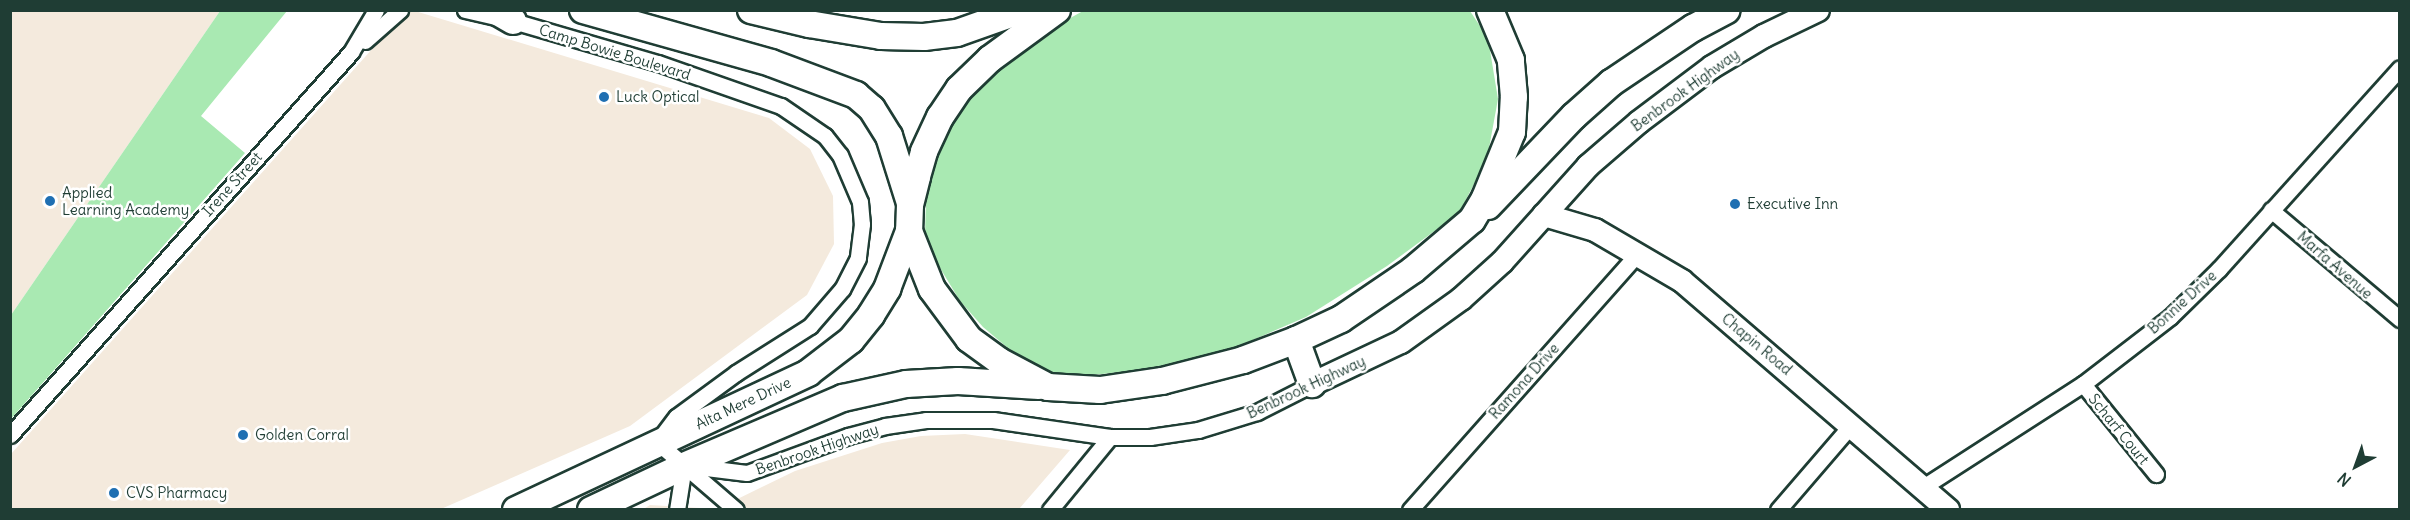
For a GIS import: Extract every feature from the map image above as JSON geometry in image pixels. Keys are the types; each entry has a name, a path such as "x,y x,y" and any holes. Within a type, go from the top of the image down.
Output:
{"main road":[{"name":"Camp Bowie Boulevard","path":"583,10 771,63 856,95 877,115 890,136 910,205"},
{"path":"750,10 809,24 882,36 924,37 957,33 1022,10"},
{"path":"1048,387 999,361 969,339 932,289 909,231 910,205 924,152 940,117 959,89 990,59 1057,10"},
{"path":"1472,220 1485,198 1512,132 1511,60 1490,10"},
{"path":"591,510 684,466 853,395 906,384 958,381 1100,390 1162,381 1243,360 1296,340 1341,319 1413,270 1472,220 1611,83 1694,28 1727,10"},
{"name":"Alta Mere Drive","path":"516,510 808,373 851,340 872,315 887,290 909,231"},
{"path":"1296,340 1312,384"}],"street":[{"name":"Irene Street","path":"10,435 351,52 376,10"},
{"path":"351,52 400,10"},
{"name":"Camp Bowie Boulevard","path":"465,10 507,14 781,106 825,136 840,156 852,180 860,202 862,224 858,258 842,289 810,326 736,373 676,417 657,442"},
{"name":"Benbrook Highway","path":"684,466 747,473 848,436 885,426 926,420 993,420 1110,437 1150,437 1198,430 1257,412 1401,342 1461,298 1485,277 1588,166 1680,90 1764,36 1818,10"},
{"name":"Bonnie Drive","path":"1923,487 2083,384 2170,317 2219,268 2400,68"},
{"name":"Marfa Avenue","path":"2271,210 2400,319"},
{"name":"Chapin Road","path":"1544,214 1586,227 1638,253 1682,281 1852,424 1948,510"},
{"name":"Ramona Drive","path":"1410,510 1638,253"},
{"name":"Scharf Court","path":"2083,384 2156,474"},
{"path":"1778,510 1852,424"},
{"path":"1050,510 1110,437"},
{"path":"657,442 736,510"},
{"path":"677,510 684,466"}],"shaded area":[{"name":"Applied Learning Academy","path":"11,11 220,11 11,315"},
{"path":"406,11 415,11 769,118 810,149 833,196 834,244 807,295 630,426 441,509 11,510 11,454"},
{"path":"965,434 1070,450 1019,509 642,510 650,505 717,509 795,471 882,443 921,436"}],"green space":[{"path":"220,11 287,11 201,116 245,153 11,419 11,315"},
{"path":"1083,11 1470,11 1488,38 1498,99 1487,159 1459,213 1387,266 1306,317 1234,348 1161,368 1072,377 1047,372 1009,349 983,327 960,301 934,258 925,233 926,200 939,142 967,96 997,65 1034,38"}],"place":[{"name":"Luck Optical","path":"604,97"},
{"name":"Applied Learning Academy","path":"50,201"},
{"name":"Executive Inn","path":"1735,204"},
{"name":"Golden Corral","path":"243,435"},
{"name":"CVS Pharmacy","path":"114,493"}]}
